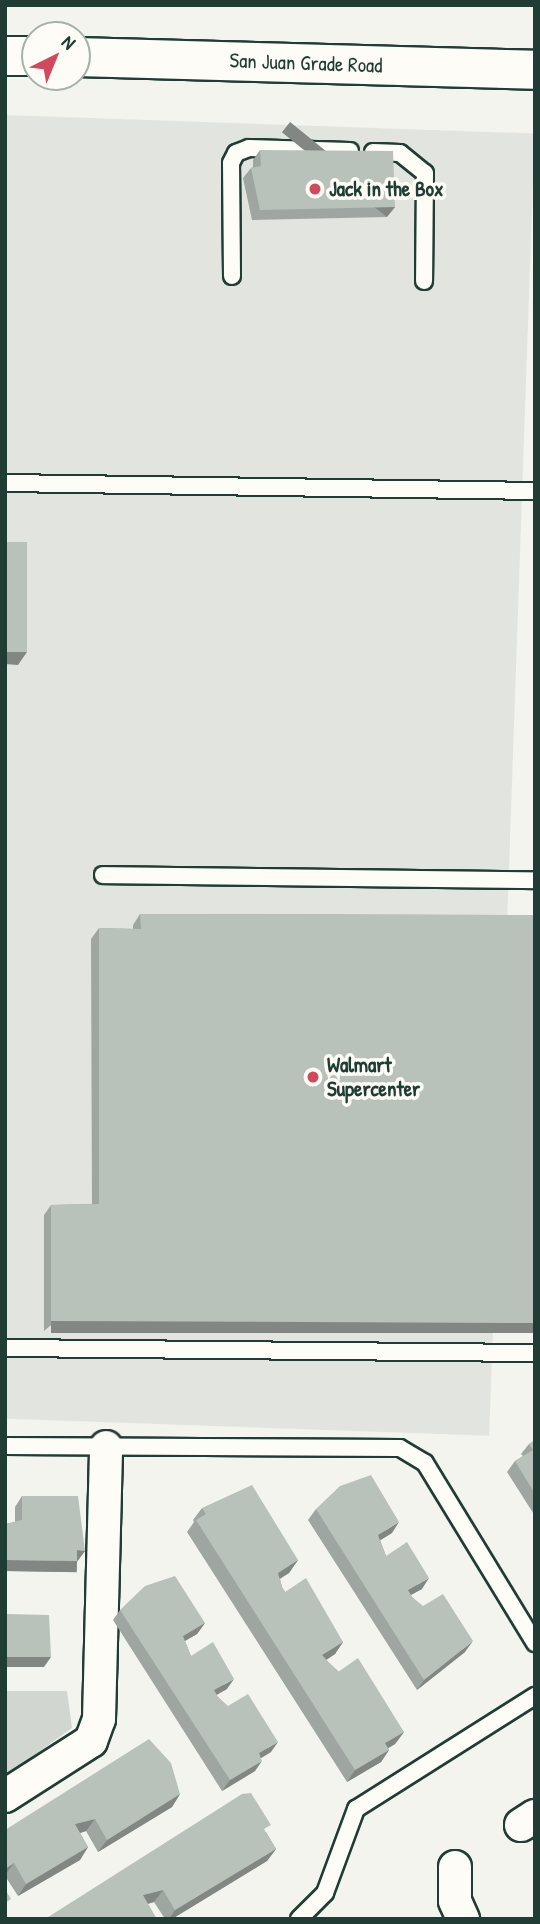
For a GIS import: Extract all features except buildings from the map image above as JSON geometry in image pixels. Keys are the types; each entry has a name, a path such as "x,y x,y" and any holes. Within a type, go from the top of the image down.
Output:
{"main road":[{"name":"San Juan Grade Road","path":"91,57 535,70"}],"street":[{"path":"5,1796 92,1741 99,1719 106,1447"},
{"path":"456,1867 455,1901 463,1919"}],"lane":[{"path":"232,276 231,163 236,153 263,148 400,153 419,162 425,173 424,281"},
{"path":"5,483 535,491"},
{"path":"103,875 535,880"},
{"path":"5,1348 535,1353"},
{"path":"5,1446 411,1452 437,1482 535,1643"},
{"path":"299,1919 325,1893 356,1809 535,1696"}],"shaded area":[{"path":"5,115 535,133 489,1436 5,1419"},
{"path":"5,1691 67,1691 72,1728 5,1776"}],"place":[{"name":"Jack in the Box","path":"315,189"},
{"name":"Walmart Supercenter","path":"313,1077"}]}
